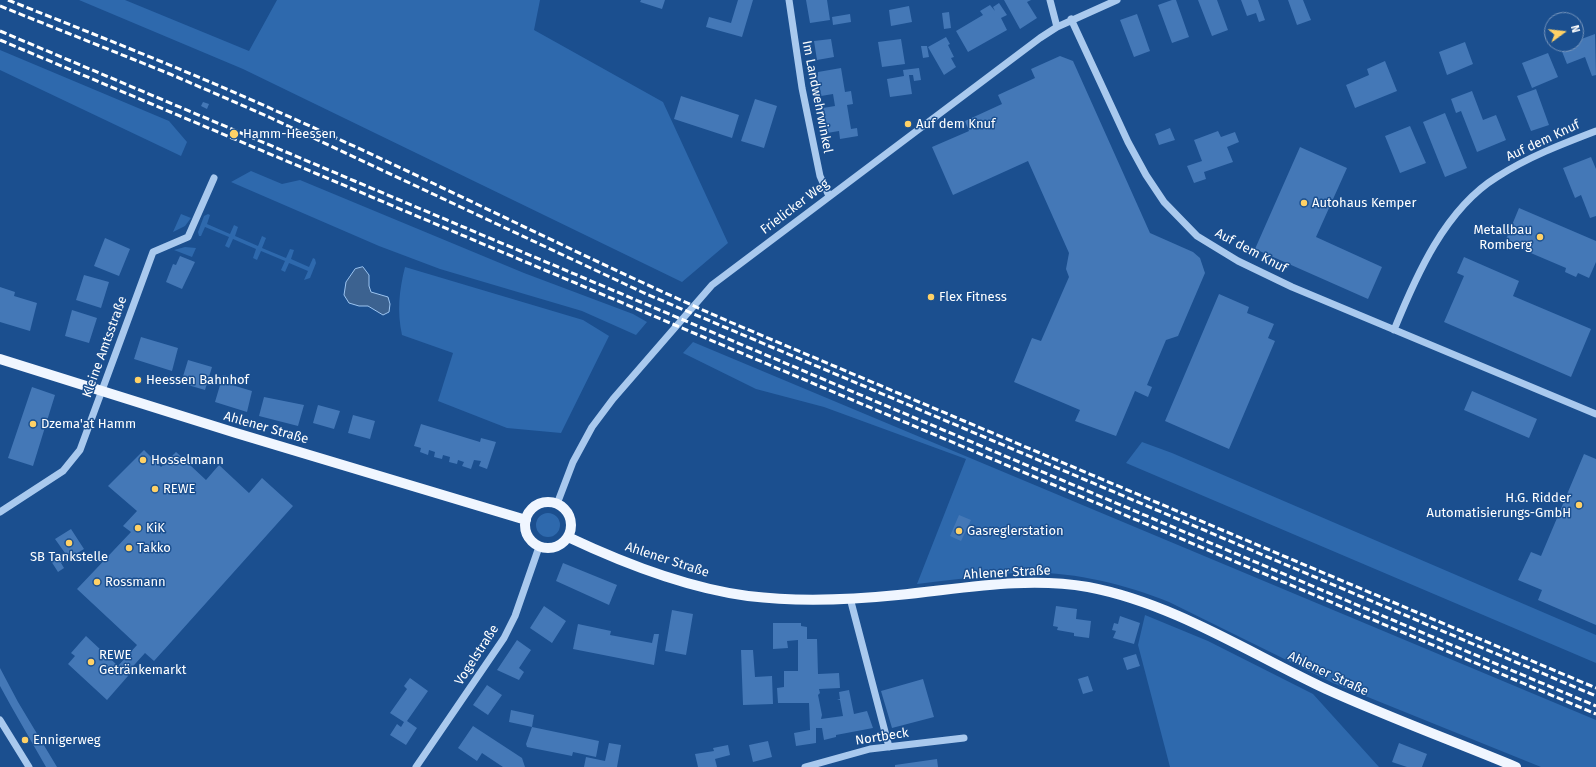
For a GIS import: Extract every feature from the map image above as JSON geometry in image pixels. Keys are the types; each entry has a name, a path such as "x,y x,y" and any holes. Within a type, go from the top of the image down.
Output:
{"main road":[{"name":"Ahlener Straße","path":"0,359 236,433 526,520"},
{"path":"544,503 557,504 567,513 570,519 571,525 568,537 564,542 552,548 539,547 529,538 525,526 528,514 538,505 544,503"},
{"name":"Ahlener Straße","path":"568,537 675,579 708,588 748,596 788,598 850,598 1017,583 1055,583 1087,587 1124,595 1209,631 1327,689 1516,767"}],"street":[{"name":"Im Landwehrwinkel","path":"789,0 802,88 820,176 829,196"},
{"path":"1050,0 1057,26"},
{"name":"Frielicker Weg","path":"557,504 573,462 592,427 613,399 712,285 1057,26 1116,0"},
{"name":"Auf dem Knuf","path":"1071,19 1128,142 1146,175 1164,202 1181,222 1197,236 1238,262 1394,330 1596,414"},
{"name":"Auf dem Knuf","path":"1394,330 1409,293 1441,234 1482,188 1496,177 1546,150 1596,131"},
{"name":"Kleine Amtsstraße","path":"0,512 63,471 74,460 89,427 101,390 153,252 188,237 214,178"},
{"name":"Vogelstraße","path":"416,767 504,638 515,616 539,547"},
{"path":"850,598 889,747"},
{"path":"0,720 29,767"},
{"name":"Nortbeck","path":"805,767 870,749 964,738"}],"shaded area":[{"path":"79,0 125,0 249,51 277,0 540,0 534,30 663,102 728,243 682,282 243,69"},
{"path":"0,50 169,121 187,142 181,156 0,70"},
{"path":"251,171 282,184 300,180 524,273 633,314 647,322 636,335 582,311 440,269 379,246 231,182"},
{"path":"181,214 191,218 185,226 173,232"},
{"path":"208,214 210,215 207,224 230,234 234,225 238,227 235,236 258,246 262,236 266,238 262,248 286,258 290,249 294,250 291,259 309,267 313,258 315,259 316,263 310,278 304,280 308,271 289,263 285,272 281,270 285,261 261,251 257,260 253,258 256,249 233,239 229,248 225,246 229,237 205,227 201,236 199,236 198,232 204,216"},
{"path":"185,247 196,248 192,257 174,250"},
{"path":"363,267 369,275 369,286 371,292 388,297 390,304 389,312 383,315 368,306 359,306 349,303 344,295 346,282 355,269"},
{"path":"405,267 583,320 609,336 561,433 507,428 438,401 453,353 402,335 399,301"},
{"path":"693,342 1596,720 1596,767 1541,767 1333,683 1169,602 1132,589 1093,579 1034,573 1002,574 917,584 966,459 824,407 756,389 683,353"},
{"path":"1142,442 1172,453 1596,635 1596,663 1126,463"},
{"path":"548,513 556,517 560,525 556,533 548,537 540,533 536,525 540,517"},
{"path":"1145,615 1208,641 1313,694 1379,767 1170,767 1138,645"}],"building":[{"path":"641,0 665,0 662,9 640,2"},
{"path":"738,0 753,0 742,37 706,27 709,17 731,23"},
{"path":"806,0 827,0 830,20 810,23"},
{"path":"1004,0 1031,0 1027,2 1037,18 1020,29"},
{"path":"1176,0 1189,37 1172,43 1158,5"},
{"path":"1198,0 1217,0 1228,30 1212,36"},
{"path":"1241,0 1258,0 1265,20 1259,22 1256,13 1247,16"},
{"path":"1288,0 1303,0 1311,20 1297,25"},
{"path":"999,3 1007,15 1001,18 1007,30 968,52 956,31 983,15 980,11 990,5 995,11 993,7"},
{"path":"909,6 912,22 891,26 889,10"},
{"path":"949,12 951,28 944,29 942,13"},
{"path":"850,14 851,22 833,25 832,17"},
{"path":"1137,14 1150,51 1134,57 1120,20"},
{"path":"1595,34 1596,75 1592,76 1585,57 1567,64 1562,52 1584,52 1584,38"},
{"path":"946,37 954,57 951,58 956,67 944,75 928,47"},
{"path":"831,39 834,57 817,60 814,41"},
{"path":"901,39 905,64 882,67 878,42"},
{"path":"1465,42 1473,64 1447,75 1439,52"},
{"path":"921,46 927,46 929,57 923,58"},
{"path":"1548,53 1558,77 1532,88 1522,63"},
{"path":"1060,56 1073,61 1150,233 1193,252 1200,258 1205,273 1178,336 1166,340 1147,385 1152,387 1148,397 1135,391 1116,436 1075,421 1080,410 1014,382 1032,338 1041,341 1069,277 1066,269 1069,253 1028,161 953,195 932,147 969,131 965,121 1002,104 998,95 1035,78 1031,69"},
{"path":"1385,61 1397,91 1355,108 1346,85 1369,75 1367,69"},
{"path":"841,68 845,92 851,91 853,104 847,105 851,129 857,128 858,136 840,139 839,131 827,133 823,108 835,106 833,94 821,96 817,76 818,72"},
{"path":"919,68 921,80 914,81 913,75 909,75 912,94 890,97 887,79 904,76 903,70"},
{"path":"1536,89 1549,125 1531,131 1517,96"},
{"path":"1472,91 1483,120 1496,115 1506,140 1477,152 1461,111 1456,113 1451,99"},
{"path":"681,96 739,115 732,138 674,119"},
{"path":"755,99 777,106 764,148 741,141"},
{"path":"203,102 209,104 207,109 201,106"},
{"path":"1445,113 1467,168 1445,177 1423,122"},
{"path":"1410,126 1426,163 1400,173 1385,136"},
{"path":"1170,128 1175,140 1159,145 1155,134"},
{"path":"1218,131 1221,137 1235,132 1239,142 1227,147 1233,162 1204,172 1206,179 1194,183 1187,166 1202,161 1194,140"},
{"name":"Autohaus Kemper","path":"1300,147 1347,168 1316,237 1382,267 1368,299 1255,249"},
{"path":"1591,157 1596,169 1596,216 1590,218 1581,195 1575,198 1563,168"},
{"name":"Metallbau Romberg","path":"1519,208 1596,241 1596,262 1589,278 1578,273 1576,277 1565,272 1566,268 1505,242"},
{"path":"105,238 130,249 119,276 94,266"},
{"path":"180,256 195,262 182,289 166,282 173,264 176,265"},
{"path":"1464,257 1519,281 1513,296 1591,329 1571,377 1444,322 1464,276 1457,273"},
{"path":"84,275 109,282 101,308 76,300"},
{"path":"0,287 15,292 14,296 37,303 30,331 0,322"},
{"path":"1219,294 1249,307 1247,313 1274,324 1268,338 1275,341 1229,449 1165,421"},
{"path":"72,310 97,318 89,343 65,336"},
{"path":"141,337 178,348 172,371 134,359"},
{"path":"188,360 212,367 205,390 181,383"},
{"path":"223,375 234,378 232,385 252,391 247,412 215,402"},
{"path":"32,387 55,395 33,466 8,458"},
{"path":"1472,391 1537,419 1529,438 1464,410"},
{"path":"264,397 304,405 298,426 259,416"},
{"path":"318,405 340,411 334,429 313,423"},
{"path":"353,415 375,421 370,439 348,433"},
{"path":"421,424 480,442 481,438 496,442 487,469 479,466 481,461 474,460 471,469 462,466 464,462 458,460 457,464 449,462 450,457 443,455 442,459 434,457 435,452 429,450 428,455 420,452 421,448 414,446"},
{"path":"144,450 161,467 176,452 206,480 219,465 249,493 262,478 293,506 154,661 145,653 126,674 128,676 107,700 68,664 75,656 71,653 86,636 118,666 137,645 77,589 131,532 123,526 137,511 108,486"},
{"name":"H.G. Ridder Automatisierungs-GmbH","path":"1584,454 1596,459 1596,625 1538,600 1542,590 1518,580 1531,552 1541,556"},
{"name":"Gasreglerstation","path":"959,515 971,520 961,541 950,536"},
{"path":"71,529 84,549 61,563 64,568 58,572 51,561 65,553 55,539"},
{"path":"563,563 617,585 609,605 556,581"},
{"path":"544,606 566,621 552,643 530,628"},
{"path":"1056,606 1077,609 1076,619 1091,621 1089,638 1074,636 1074,633 1057,630 1058,627 1053,626"},
{"path":"672,610 693,614 686,655 665,651"},
{"path":"1120,616 1140,623 1134,644 1113,638 1116,631 1112,630 1114,623 1118,624"},
{"path":"773,623 801,623 801,626 807,627 807,639 817,639 818,674 839,673 840,688 819,689 820,693 818,695 822,715 821,719 843,716 840,700 837,700 840,699 839,692 849,690 854,714 867,711 873,728 836,735 836,737 824,740 822,728 816,728 816,743 796,746 794,733 810,730 809,703 778,703 777,688 784,687 784,671 798,671 798,640 787,641 788,648 773,649"},
{"path":"578,624 611,631 610,635 652,643 654,634 659,634 654,665 573,649"},
{"path":"517,640 531,650 519,668 524,672 519,680 497,670"},
{"path":"741,650 753,650 755,677 772,676 773,704 743,705"},
{"path":"1136,654 1140,666 1127,670 1123,658"},
{"path":"0,668 18,702 57,767 46,767 0,686"},
{"path":"1088,676 1093,691 1083,694 1078,679"},
{"path":"410,678 428,691 407,721 417,728 406,745 390,735 397,724 401,727 404,722 390,713 407,689 404,686"},
{"path":"923,679 934,717 892,728 881,691"},
{"path":"487,685 502,695 488,715 473,705"},
{"path":"511,710 534,715 532,727 509,722"},
{"path":"473,726 522,758 525,767 503,767 482,753 477,761 458,748"},
{"path":"532,727 599,741 596,757 573,752 572,756 527,747 526,744"},
{"path":"768,741 772,757 753,762 749,745"},
{"path":"609,743 621,745 617,767 584,767 586,757 605,761"},
{"path":"1399,743 1427,754 1422,767 1407,767 1392,762"},
{"path":"728,745 730,755 715,759 717,767 698,767 695,754 714,751 713,748"},
{"path":"937,759 938,767 895,767 895,765"}],"railway":[{"path":"8,0 272,109 387,161 615,270 730,322 1596,688"},
{"path":"0,6 170,74 269,117 644,293 1596,696"},
{"path":"0,31 1596,706"},
{"path":"0,40 1596,714"}],"place":[{"name":"Auf dem Knuf","path":"908,124"},
{"name":"Hamm-Heessen","path":"234,134"},
{"name":"Autohaus Kemper","path":"1304,203"},
{"name":"Metallbau Romberg","path":"1540,237"},
{"name":"Flex Fitness","path":"931,297"},
{"name":"Heessen Bahnhof","path":"138,380"},
{"name":"Dzema'at Hamm","path":"33,424"},
{"name":"Hosselmann","path":"143,460"},
{"name":"REWE","path":"155,489"},
{"name":"H.G. Ridder Automatisierungs-GmbH","path":"1579,505"},
{"name":"KiK","path":"138,528"},
{"name":"Gasreglerstation","path":"959,531"},
{"name":"SB Tankstelle","path":"69,543"},
{"name":"Takko","path":"129,548"},
{"name":"Rossmann","path":"97,582"},
{"name":"REWE Getränkemarkt","path":"91,662"},
{"name":"Ennigerweg","path":"25,740"}]}
